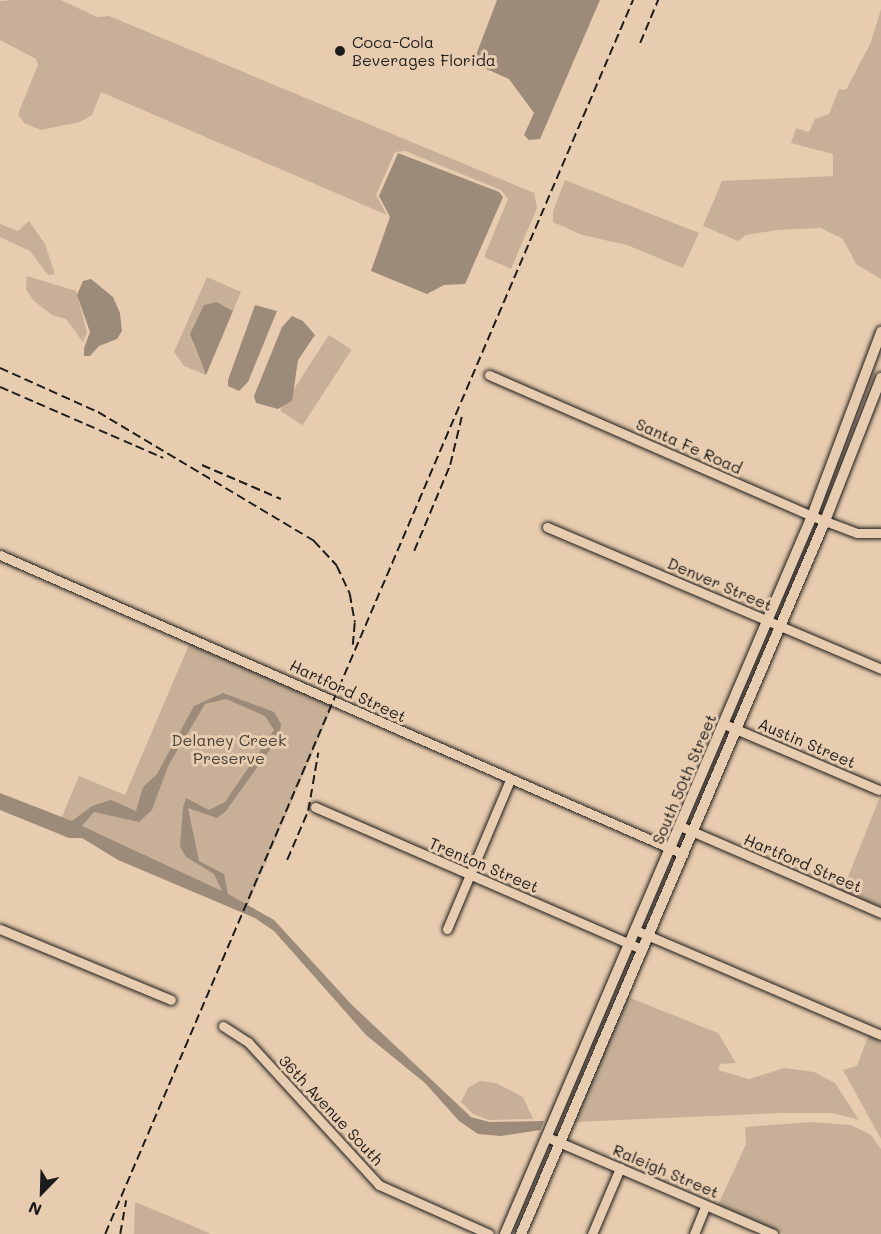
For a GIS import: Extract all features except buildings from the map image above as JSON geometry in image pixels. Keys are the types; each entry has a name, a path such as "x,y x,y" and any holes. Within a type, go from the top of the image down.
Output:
{"main road":[{"name":"South 50th Street","path":"506,1234 812,516 881,332"},
{"name":"South 50th Street","path":"521,1234 825,521 881,378"}],"street":[{"name":"Santa Fe Road","path":"489,375 812,516 857,533 881,533"},
{"name":"Denver Street","path":"547,527 881,669"},
{"name":"Hartford Street","path":"0,555 305,686 347,709 683,854"},
{"name":"Austin Street","path":"724,724 879,790"},
{"path":"447,929 510,780"},
{"name":"Trenton Street","path":"315,807 642,949"},
{"name":"Hartford Street","path":"680,826 881,913"},
{"path":"0,929 171,1000"},
{"path":"635,930 881,1035"},
{"name":"36th Avenue South","path":"223,1026 248,1042 379,1185 489,1234"},
{"path":"591,1034 604,1039"},
{"name":"Raleigh Street","path":"547,1137 773,1234"},
{"path":"592,1234 620,1168"},
{"path":"694,1234 706,1204"}],"green space":[{"path":"61,0 97,17 109,16 534,193 537,208 511,269 484,257 508,199 501,190 405,151 395,152 376,195 387,215 101,92 92,115 80,122 41,130 24,123 18,114 38,65 36,59 0,40 0,1"},
{"path":"881,9 881,279 856,264 843,239 821,228 777,230 746,235 738,241 703,226 722,181 833,176 833,154 791,143 796,128 809,132 815,119 829,114 839,89 846,90 871,42"},
{"path":"565,180 699,233 683,268 627,245 582,235 553,222 553,211"},
{"path":"29,221 45,244 55,274 48,275 30,251 0,237 0,224 18,231"},
{"path":"27,276 76,291 87,332 83,342 66,319 52,315 34,301 26,290"},
{"path":"207,277 241,292 233,311 217,302 193,343 206,375 184,366 174,352"},
{"path":"329,335 352,350 303,425 280,410"},
{"name":"Delaney Creek Preserve","path":"191,640 334,703 247,907 58,826 79,776 125,795"},
{"path":"881,794 881,907 842,892"},
{"path":"628,997 718,1033 736,1063 720,1064 718,1070 749,1079 784,1068 814,1072 835,1083 859,1120 833,1113 779,1113 574,1122"},
{"path":"869,1034 881,1039 881,1139 843,1070 857,1066"},
{"path":"480,1081 496,1083 523,1097 533,1119 489,1120 473,1114 461,1102 468,1088"},
{"path":"810,1122 851,1125 871,1135 881,1149 881,1234 785,1234 718,1205 746,1144 745,1127"},
{"path":"135,1202 188,1224 211,1234 134,1234"}],"shaded area":[{"path":"497,0 600,0 540,139 529,140 524,135 534,113 509,79 473,63"},
{"path":"398,153 499,192 503,197 465,284 444,285 427,294 371,271 390,217 379,196"},
{"path":"91,279 113,297 120,313 122,331 117,339 99,346 90,356 84,356 84,348 90,332 77,295 83,281"},
{"path":"217,302 233,311 206,375 190,334 204,305"},
{"path":"255,305 277,311 248,382 239,391 228,386 228,380"},
{"path":"292,316 303,321 315,335 298,360 292,401 278,409 256,403 254,396 282,327"},
{"path":"223,693 274,712 281,724 279,737 226,811 217,818 188,808 199,861 224,874 228,894 274,920 352,1005 471,1117 489,1122 544,1121 540,1130 501,1136 478,1134 459,1121 425,1083 366,1035 274,931 255,918 118,860 82,838 69,838 0,810 0,793 72,821 92,806 111,800 136,811 143,787 157,774 194,706","holes":["226,699 265,716 274,730 225,802 209,810 186,798 183,807 180,847 186,857 214,874 222,891 82,826 94,812 139,822 152,810 168,766 205,704"]}],"railway":[{"path":"105,1234 633,0"},
{"path":"640,43 658,0"},
{"path":"0,368 98,412 314,541 337,566 350,594 355,623 353,645"},
{"path":"0,387 163,458"},
{"path":"414,551 450,465 462,415"},
{"path":"202,465 281,499"},
{"path":"287,860 308,811 318,753"},
{"path":"120,1234 126,1201"}],"place":[{"name":"Coca-Cola Beverages Florida","path":"340,51"}]}
